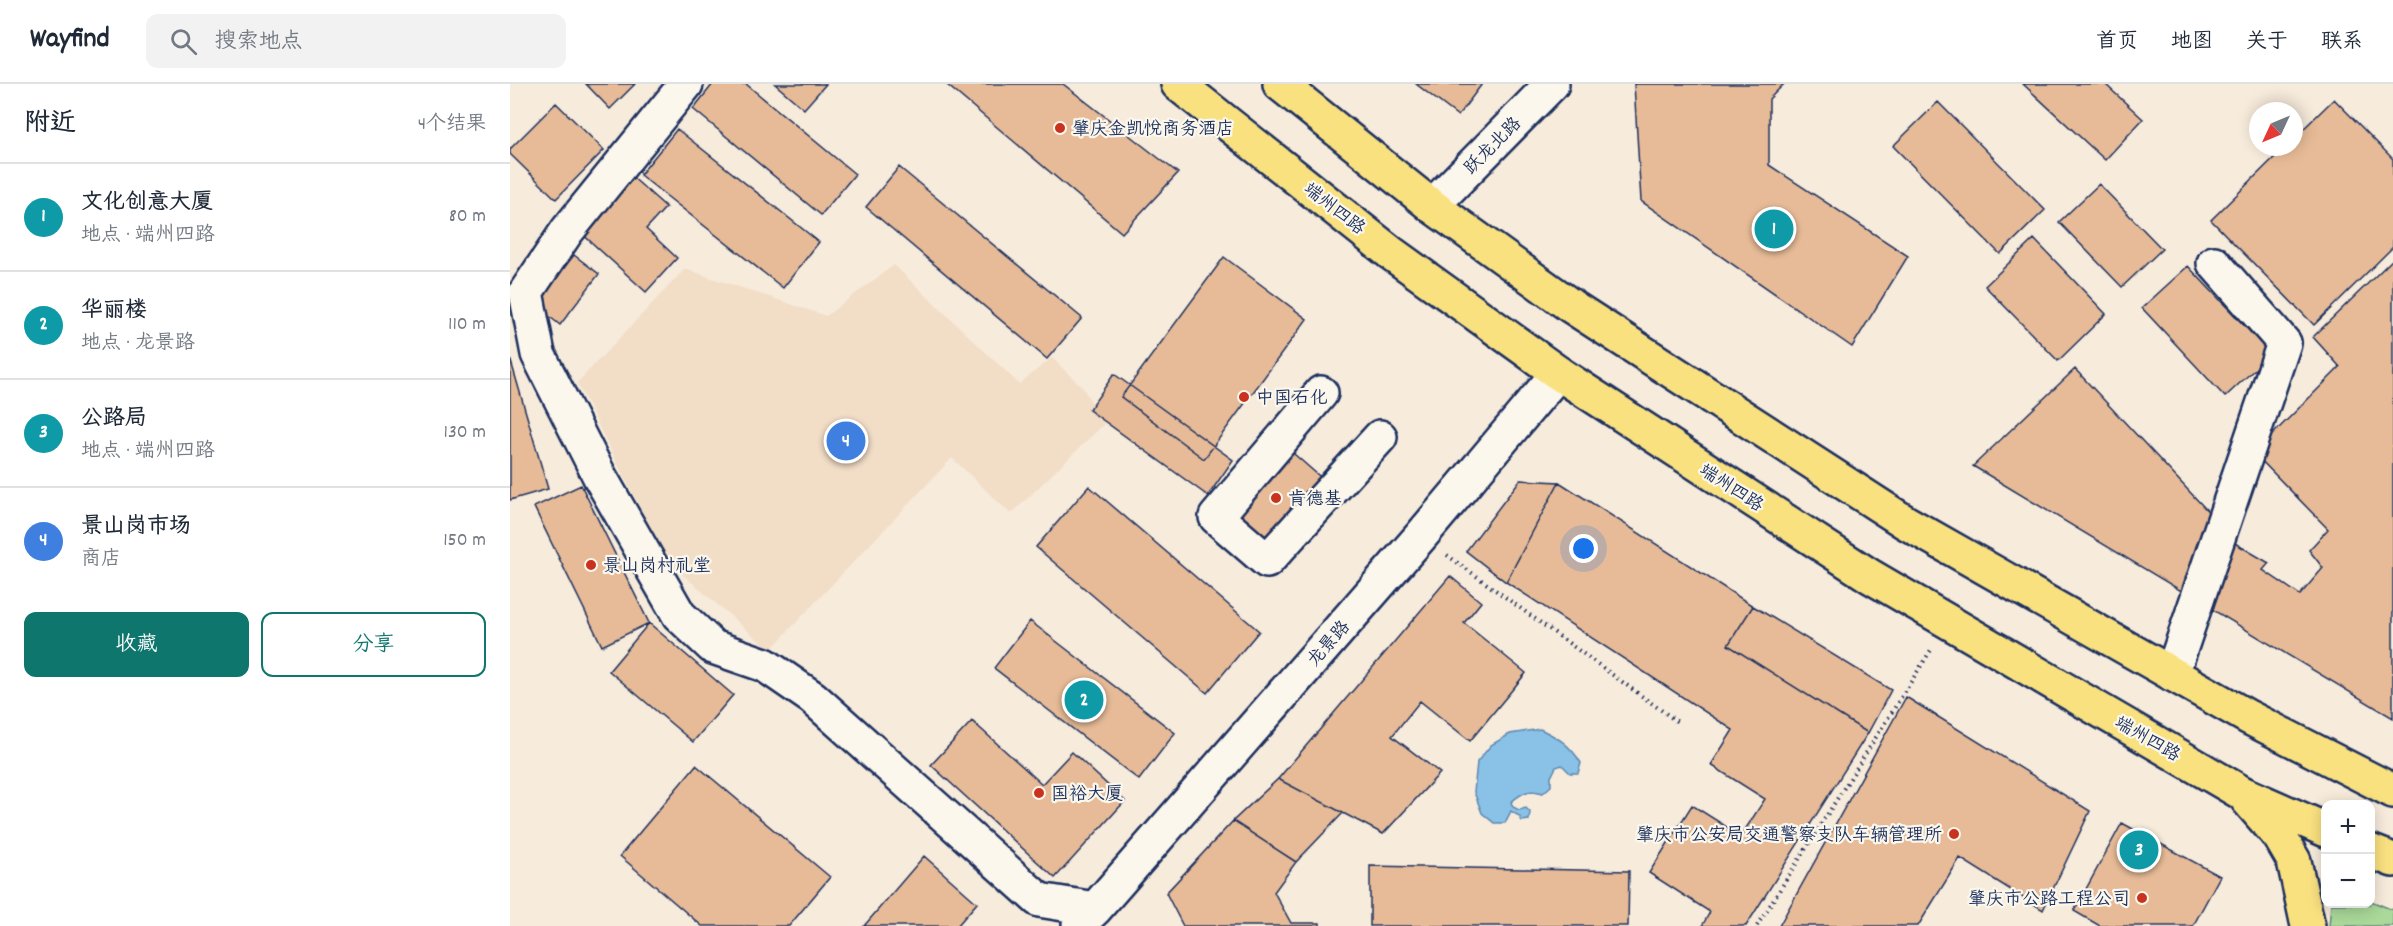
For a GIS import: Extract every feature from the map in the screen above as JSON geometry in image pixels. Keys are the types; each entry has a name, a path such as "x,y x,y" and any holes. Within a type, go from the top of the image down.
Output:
{"main road":[{"name":"端州四路","path":"1178,84 1392,253 1558,373 1870,576 2242,793 2321,828"},
{"path":"1280,84 1432,206 1571,306 1905,522 2248,717 2393,791"},
{"path":"2242,793 2280,837 2294,861 2308,926"},
{"path":"2375,853 2393,860"}],"street":[{"path":"686,84 567,231 526,292 538,354 600,477 679,615 713,646 765,665 813,698 1039,900 1086,920"},
{"name":"跃龙北路","path":"1432,206 1552,84"},
{"path":"2172,674 2284,344 2214,263"},
{"name":"龙景路","path":"1086,920 1421,536 1558,373"},
{"path":"1321,393 1216,517 1267,561 1380,438"}],"path":[{"path":"1421,536 1679,723"},
{"path":"1757,926 1948,622"}],"shaded area":[{"path":"894,265 1019,384 1052,358 1083,388 1104,424 1011,514 952,458 770,650 666,560 577,383 685,269 826,316"}],"green space":[{"path":"2375,903 2393,910 2393,926 2329,926 2331,908 2375,908"}],"water":[{"path":"1540,729 1573,751 1581,763 1578,773 1570,773 1562,765 1556,767 1551,777 1551,786 1543,793 1526,792 1511,802 1513,807 1519,810 1526,808 1530,812 1529,820 1522,821 1511,811 1505,823 1494,823 1482,813 1474,792 1477,762 1491,745 1510,734"}],"building":[{"path":"586,84 635,84 610,109"},
{"path":"713,84 746,84 855,174 821,215 693,109"},
{"path":"775,84 826,84 804,109"},
{"name":"肇庆金凯悦商务酒店","path":"946,84 1063,84 1178,173 1122,233"},
{"path":"1416,84 1482,84 1458,116"},
{"path":"1634,84 1784,84 1769,99 1769,165 1908,256 1852,347 1641,201"},
{"path":"2023,84 2105,84 2143,119 2105,160"},
{"path":"2334,99 2393,159 2393,247 2314,325 2211,220 2276,156 2303,156 2303,129"},
{"path":"1938,102 2045,210 2000,254 1893,146"},
{"path":"556,103 604,150 556,199 510,154 510,149"},
{"path":"677,129 819,242 783,288 640,175"},
{"path":"899,167 1082,318 1047,359 866,207"},
{"path":"630,175 666,207 646,229 677,258 646,292 579,231"},
{"path":"2099,184 2162,249 2122,287 2059,222"},
{"path":"2034,239 2106,314 2058,361 1985,286"},
{"path":"574,255 599,274 560,325 535,305"},
{"path":"1224,257 1307,319 1204,459 1121,397"},
{"path":"2393,259 2393,718 1973,466 2075,369 2216,520 2209,528 2269,563 2263,570 2300,595 2323,568 2309,550 2328,529 2254,453 2340,367 2313,337"},
{"path":"2188,266 2271,354 2225,397 2142,308"},
{"path":"510,358 548,489 510,500"},
{"path":"1114,374 1233,460 1208,496 1089,410"},
{"name":"肯德基","path":"1286,447 1326,482 1266,549 1227,514"},
{"path":"1520,480 1559,482 1506,582 1466,551"},
{"path":"1559,482 1753,606 1728,645 1868,733 1746,926 1702,926 1710,912 1649,873 1692,805 1741,836 1765,799 1711,765 1733,730 1506,582"},
{"name":"景山岗村礼堂","path":"581,485 649,623 602,646 534,507"},
{"path":"1089,486 1259,631 1207,693 1036,547"},
{"path":"1450,576 1481,602 1464,623 1526,673 1470,741 1420,701 1392,736 1440,773 1383,834 1278,779"},
{"path":"1753,606 1891,690 1868,733 1728,645"},
{"path":"1030,621 1175,733 1139,780 994,668"},
{"path":"649,623 733,695 693,742 609,671"},
{"name":"肇庆市公安局交通警察支队车辆管理所","path":"1906,697 2090,811 2043,910 1960,858 1918,926 1779,926"},
{"name":"国裕大厦","path":"972,721 1042,784 1072,752 1125,801 1055,878 931,765"},
{"path":"696,765 830,877 789,926 702,926 620,856"},
{"path":"1278,779 1343,813 1296,862 1233,821"},
{"path":"1233,821 1296,862 1274,892 1291,923 1320,923 1320,926 1183,926 1166,893"},
{"path":"2122,823 2220,876 2193,926 2100,926 2074,911"},
{"path":"924,856 977,903 957,926 864,926"},
{"path":"1370,866 1629,871 1628,926 1370,926"}],"place":[{"name":"肇庆金凯悦商务酒店","path":"1060,128"},
{"name":"文化创意大厦","path":"1774,229"},
{"name":"中国石化","path":"1244,397"},
{"name":"景山岗市场","path":"846,441"},
{"name":"肯德基","path":"1276,498"},
{"name":"景山岗村礼堂","path":"591,565"},
{"name":"华丽楼","path":"1084,700"},
{"name":"国裕大厦","path":"1039,793"},
{"name":"肇庆市公安局交通警察支队车辆管理所","path":"1954,834"},
{"name":"公路局","path":"2139,850"},
{"name":"肇庆市公路工程公司","path":"2142,898"}]}
